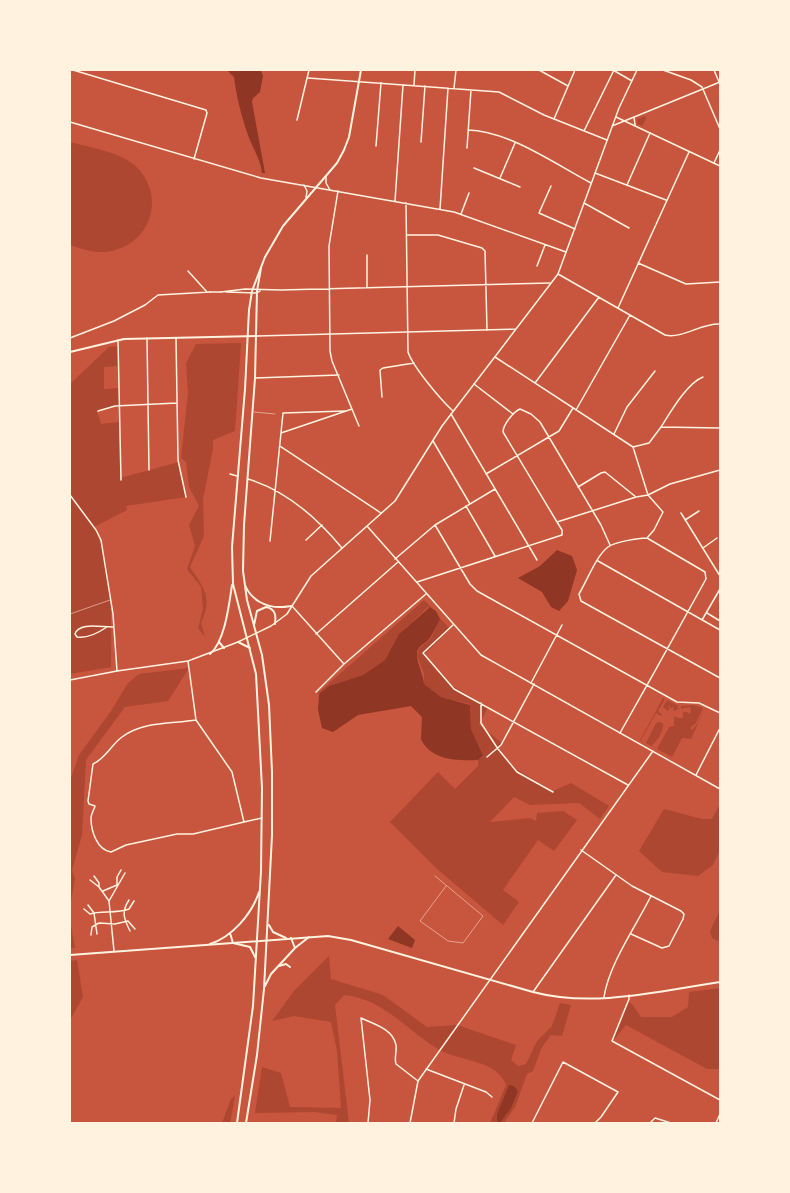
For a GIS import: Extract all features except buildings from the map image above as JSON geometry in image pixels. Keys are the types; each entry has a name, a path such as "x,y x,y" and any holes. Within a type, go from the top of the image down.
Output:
{"main road":[{"path":"210,654 219,642 228,613 233,584 232,548 245,389 247,336 252,292 265,257 277,234 340,158 347,143 361,70"},
{"path":"246,1123 257,1055 264,988 269,921 272,835 270,732 263,659 247,600 244,582 243,539 255,378 257,289 265,257"},
{"path":"70,352 118,340 257,336"},
{"path":"244,582 250,594 259,602 281,608 292,606"},
{"path":"233,584 256,674 262,818 260,889 252,1016 237,1123"},
{"path":"254,626 255,613 263,607 268,607 274,611 276,615 274,624"},
{"path":"219,642 224,648"},
{"path":"238,642 250,648"},
{"path":"210,944 221,940 230,933 253,908 260,889"},
{"path":"269,921 273,932 286,938"},
{"path":"230,933 233,943"},
{"path":"70,955 328,936 351,940 533,992 574,999 628,995 720,982"},
{"path":"264,988 271,974 278,966 295,948 309,937"},
{"path":"291,938 295,948"},
{"path":"233,943 250,948 256,958"},
{"path":"278,966 286,964 290,967"}],"street":[{"path":"73,70 206,110 207,113 194,159"},
{"path":"297,120 309,70"},
{"path":"414,86 415,70"},
{"path":"454,88 456,70"},
{"path":"538,70 568,86"},
{"path":"554,119 575,71 571,70"},
{"path":"584,131 613,70 632,81"},
{"path":"70,680 117,670 188,661 210,654 238,642 274,624 287,614 308,579 399,496 432,441 453,411 558,274 612,126 637,70"},
{"path":"663,70 692,80 703,89 720,129"},
{"path":"612,126 720,82 714,70"},
{"path":"308,78 499,92 554,119 607,140"},
{"path":"376,146 381,83"},
{"path":"395,201 403,85"},
{"path":"421,142 425,86"},
{"path":"440,209 448,88"},
{"path":"467,148 471,90"},
{"path":"616,117 720,166"},
{"path":"634,117 635,126"},
{"path":"70,122 263,178 461,214 566,252"},
{"path":"468,130 486,131 515,143 540,154 592,183"},
{"path":"627,186 650,133"},
{"path":"500,179 515,143"},
{"path":"714,163 720,150"},
{"path":"618,308 689,152"},
{"path":"474,168 520,187"},
{"path":"595,173 667,200"},
{"path":"326,175 326,182 330,190"},
{"path":"304,185 307,191 305,199"},
{"path":"551,186 539,213 575,229"},
{"path":"338,191 329,241 331,356 359,426"},
{"path":"461,214 469,193"},
{"path":"406,203 409,332 408,352 414,363 440,398 453,411"},
{"path":"584,203 629,228"},
{"path":"406,235 438,235 484,250 486,254 487,330"},
{"path":"537,266 545,245"},
{"path":"367,255 367,287"},
{"path":"638,263 686,284 720,282"},
{"path":"188,271 207,292"},
{"path":"558,274 668,335 677,335 710,324 720,324"},
{"path":"220,292 253,289 329,289 551,283"},
{"path":"70,338 114,321 145,305 158,295 207,292 257,293 262,290"},
{"path":"534,383 599,297"},
{"path":"576,410 630,315"},
{"path":"257,336 516,329"},
{"path":"147,338 149,470"},
{"path":"176,338 178,460 186,497"},
{"path":"118,340 121,480"},
{"path":"495,357 633,447 648,495 663,512 654,530 647,538"},
{"path":"382,397 380,370 414,363"},
{"path":"614,434 631,402 655,371"},
{"path":"255,378 338,375"},
{"path":"633,447 649,443 680,398 697,380 703,377"},
{"path":"474,384 513,414"},
{"path":"98,411 119,405 177,403"},
{"path":"486,474 559,431 573,408"},
{"path":"281,433 352,409"},
{"path":"416,582 562,534 557,522 503,429 513,414 521,409 531,414 540,422 610,545"},
{"path":"270,541 283,412 345,411"},
{"path":"451,414 537,560"},
{"path":"661,427 720,428"},
{"path":"432,441 470,504"},
{"path":"279,445 381,513"},
{"path":"557,522 636,497 648,495 670,484 720,470"},
{"path":"578,487 605,472 636,497"},
{"path":"230,474 238,476"},
{"path":"247,478 275,490 322,525 342,548"},
{"path":"395,559 435,525 495,489"},
{"path":"70,495 99,536 111,600 117,670"},
{"path":"466,506 495,557"},
{"path":"685,520 699,511"},
{"path":"681,513 720,576"},
{"path":"306,540 322,525"},
{"path":"435,525 474,589 678,703 699,703 720,713"},
{"path":"367,526 481,655 720,789"},
{"path":"620,733 647,686 667,649 706,579 706,574 647,538 638,538 610,545 598,561 579,597 581,601 667,649 720,678"},
{"path":"702,548 717,538"},
{"path":"598,561 720,630"},
{"path":"316,634 398,562"},
{"path":"702,620 720,589"},
{"path":"316,692 344,664 426,594"},
{"path":"292,606 344,664"},
{"path":"707,613 720,621"},
{"path":"453,625 423,653 451,687 628,786"},
{"path":"531,683 562,625"},
{"path":"107,627 99,633 85,637 77,637 75,634 76,630 80,628 98,626 114,627"},
{"path":"188,661 196,720 232,772 244,822"},
{"path":"487,757 498,749 534,684"},
{"path":"481,703 481,723 498,749 516,772 553,792"},
{"path":"196,720 147,726 136,729 118,740 100,761 93,764 88,801 90,804 95,806 91,817 96,839 107,851 111,852 126,845 177,834 193,834 262,818"},
{"path":"696,775 720,728"},
{"path":"410,1123 418,1081 581,850 653,751"},
{"path":"581,850 632,886 682,910 685,916 669,946 666,948 662,948 631,934"},
{"path":"117,885 117,877 121,870"},
{"path":"109,902 117,885 125,873"},
{"path":"533,992 616,875"},
{"path":"94,876 99,882 99,887"},
{"path":"90,880 103,891 109,902 114,951"},
{"path":"103,891 117,885"},
{"path":"604,997 612,971 651,896"},
{"path":"129,900 123,910 125,922 130,931"},
{"path":"84,909 90,914 111,913 129,909 134,901"},
{"path":"88,905 94,913 97,924 97,934"},
{"path":"91,934 92,927 97,924 130,922 135,929"},
{"path":"628,995 629,999 612,1041 720,1100"},
{"path":"368,1123 370,1100 361,1018 382,1028 392,1035 396,1046 396,1064 418,1081"},
{"path":"532,1123 563,1062 562,1058"},
{"path":"563,1062 618,1092"},
{"path":"426,1069 486,1092 492,1097"},
{"path":"454,1123 456,1109 465,1084"},
{"path":"595,1123 601,1117 618,1092 621,1091"},
{"path":"650,1123 655,1118 655,1114"},
{"path":"716,1123 720,1114"},
{"path":"655,1118 671,1123"}],"lane":[{"path":"253,412 275,414"},
{"path":"70,614 111,600"},
{"path":"435,876 483,916 463,943 447,940 420,921 446,886"}],"shaded area":[{"path":"227,70 261,70 263,76 260,92 253,98 252,102 265,173 262,173 260,163 241,114 234,77"},
{"path":"645,116 646,119 642,126 637,124 637,119"},
{"path":"70,142 120,156 133,164 143,175 149,187 152,200 151,213 147,225 139,236 129,244 115,250 104,252 86,250 70,245"},
{"path":"241,343 235,431 213,440 213,449 203,499 204,536 190,567 203,587 205,593 205,614 201,623 205,637 198,628 203,609 201,587 187,569 195,546 189,525 199,506 189,487 186,462 181,458 188,393 186,363 196,344"},
{"path":"118,346 118,366 104,367 104,389 119,388 119,404 97,411 101,424 120,422 120,478 179,462 186,497 126,506 127,510 94,527 105,560 108,577 111,614 111,667 70,674 70,384 109,347"},
{"path":"557,550 572,556 577,570 568,601 559,611 551,607 542,592 518,578 540,566"},
{"path":"424,600 432,608 428,607 399,634 385,660 363,675 329,686 319,694 318,693"},
{"path":"430,607 436,611 440,619 429,639 418,649 417,652 424,684 441,697 470,705 471,729 483,755 478,760 462,760 445,758 431,751 425,746 421,739 422,717 411,706 358,715 333,732 322,728 318,710 319,694 329,686 363,675 385,660 399,634"},
{"path":"437,615 450,629 424,655 449,684 488,707 479,725 502,743 498,748 516,769 553,791 571,783 609,806 600,819 579,803 530,805 514,797 490,822 530,818 536,821 537,813 563,811 577,820 554,851 538,840 503,890 519,902 503,925 436,868 390,822 438,772 455,789 478,766 478,760 483,754 471,729 470,704 441,697 424,684 424,674 417,655 419,649 431,638 439,621"},
{"path":"189,668 168,701 125,707 86,760 82,835 72,870 75,879 70,906 70,781 79,755 111,711 128,683 139,674"},
{"path":"663,698 665,699 658,711 662,715 661,716 656,713 641,740 643,741 640,740"},
{"path":"667,700 679,706 677,707 679,709 673,711 674,707 671,708 669,705 668,706 670,708 668,711 663,707"},
{"path":"693,705 703,708 696,723 690,728 692,730 697,724 705,708 691,739 682,738 672,757 657,749 669,727 674,726 674,716 683,718 683,712 690,714 690,707 681,709 681,706"},
{"path":"660,722 663,724 661,733 651,746 646,743 656,723"},
{"path":"720,804 720,850 713,865 698,876 662,872 639,851 664,809 702,819 712,819"},
{"path":"720,910 720,942 712,938 710,931"},
{"path":"70,920 75,948 70,948"},
{"path":"398,926 415,940 412,948 388,939"},
{"path":"329,956 331,979 383,995 427,1027 457,1025 516,1045 511,1060 518,1066 526,1064 537,1041 552,1026 560,1003 571,1005 562,1036 551,1035 542,1047 533,1071 527,1074 515,1107 504,1123 490,1123 506,1085 495,1070 438,1049 394,1016 371,1002 344,995 335,1005 349,1123 336,1123 337,1115 314,1112 255,1113 262,1067 281,1073 290,1107 341,1108 337,1051 331,1022 294,1016 272,1021 294,991"},
{"path":"77,960 83,997 70,1020 70,961"},
{"path":"720,988 720,1069 707,1069 626,1025 613,1041 627,1001 632,1004 641,1017 672,1017 688,1007 689,992"},
{"path":"509,1085 514,1086 518,1091 511,1108 500,1123 497,1122 497,1114"},
{"path":"235,1096 230,1123 222,1123 231,1099"}]}
